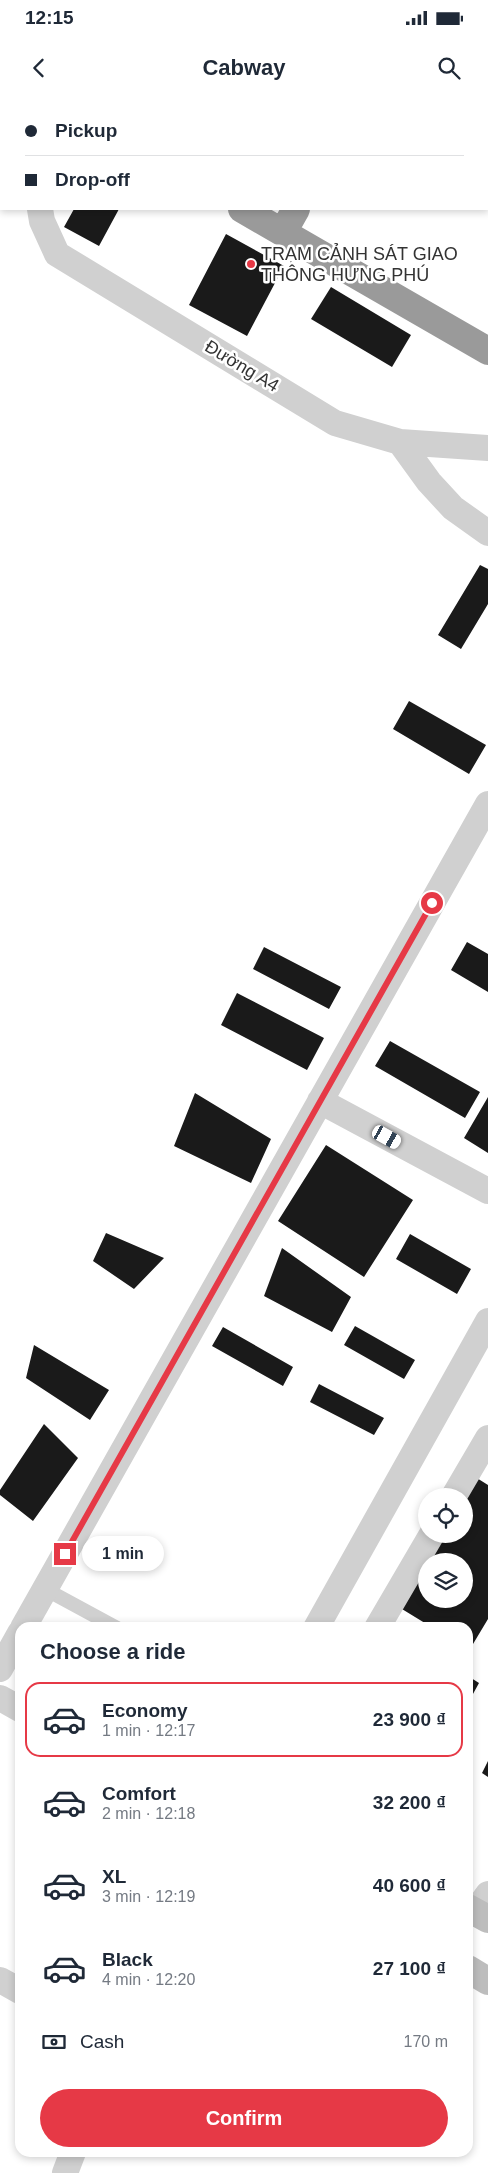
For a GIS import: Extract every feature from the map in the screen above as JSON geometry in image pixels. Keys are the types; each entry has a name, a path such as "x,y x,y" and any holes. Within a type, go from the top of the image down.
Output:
{"highway":[{"path":"246,210 289,220 488,350"}],"street":[{"name":"Đường A4","path":"40,210 42,221 57,254 335,423 400,442 488,448"},
{"path":"400,442 429,482 453,508 488,533"},
{"path":"26,1622 488,804"},
{"path":"320,1101 488,1191"},
{"path":"319,1622 488,1321"},
{"path":"459,1488 488,1438"},
{"path":"381,1622 427,1543"},
{"path":"0,1669 15,1642"},
{"path":"0,1698 15,1706"},
{"path":"473,1972 488,1981"},
{"path":"0,1980 15,1989"},
{"path":"65,2173 71,2157"}],"lane":[{"path":"45,1589 106,1622"}],"building":[{"path":"73,210 118,210 99,246 64,227"},
{"path":"226,234 284,266 247,336 189,305"},
{"path":"331,287 411,335 392,367 311,319"},
{"path":"480,565 488,569 488,604 461,649 438,635"},
{"path":"409,701 486,745 469,774 393,729"},
{"path":"467,942 488,954 488,992 451,970"},
{"path":"264,947 341,987 329,1009 253,969"},
{"path":"237,993 324,1038 307,1070 221,1025"},
{"path":"390,1041 480,1092 465,1118 375,1066"},
{"path":"195,1093 271,1139 251,1183 174,1146"},
{"path":"488,1097 488,1153 464,1138"},
{"path":"326,1145 413,1200 364,1277 278,1221"},
{"path":"106,1233 164,1258 134,1289 93,1261"},
{"path":"410,1234 471,1269 457,1294 396,1259"},
{"path":"282,1248 351,1297 332,1332 264,1296"},
{"path":"355,1326 415,1360 404,1379 344,1345"},
{"path":"223,1327 293,1367 283,1386 212,1346"},
{"path":"34,1345 109,1390 90,1420 26,1378"},
{"path":"319,1384 384,1418 374,1435 310,1402"},
{"path":"44,1424 78,1458 33,1521 0,1495 0,1490"},
{"path":"472,1475 488,1485 488,1619 473,1644 473,1622 423,1622 397,1606 418,1569 418,1608 473,1608 473,1553 427,1553 433,1543 473,1543 473,1488 467,1488"},
{"path":"473,1679 479,1683 473,1694"},
{"path":"488,1761 488,1777 482,1773"}],"place":[{"name":"TRẠM CẢNH SÁT GIAO THÔNG HƯNG PHÚ","path":"251,264"}],"route":[{"path":"65,1554 432,903"}]}
